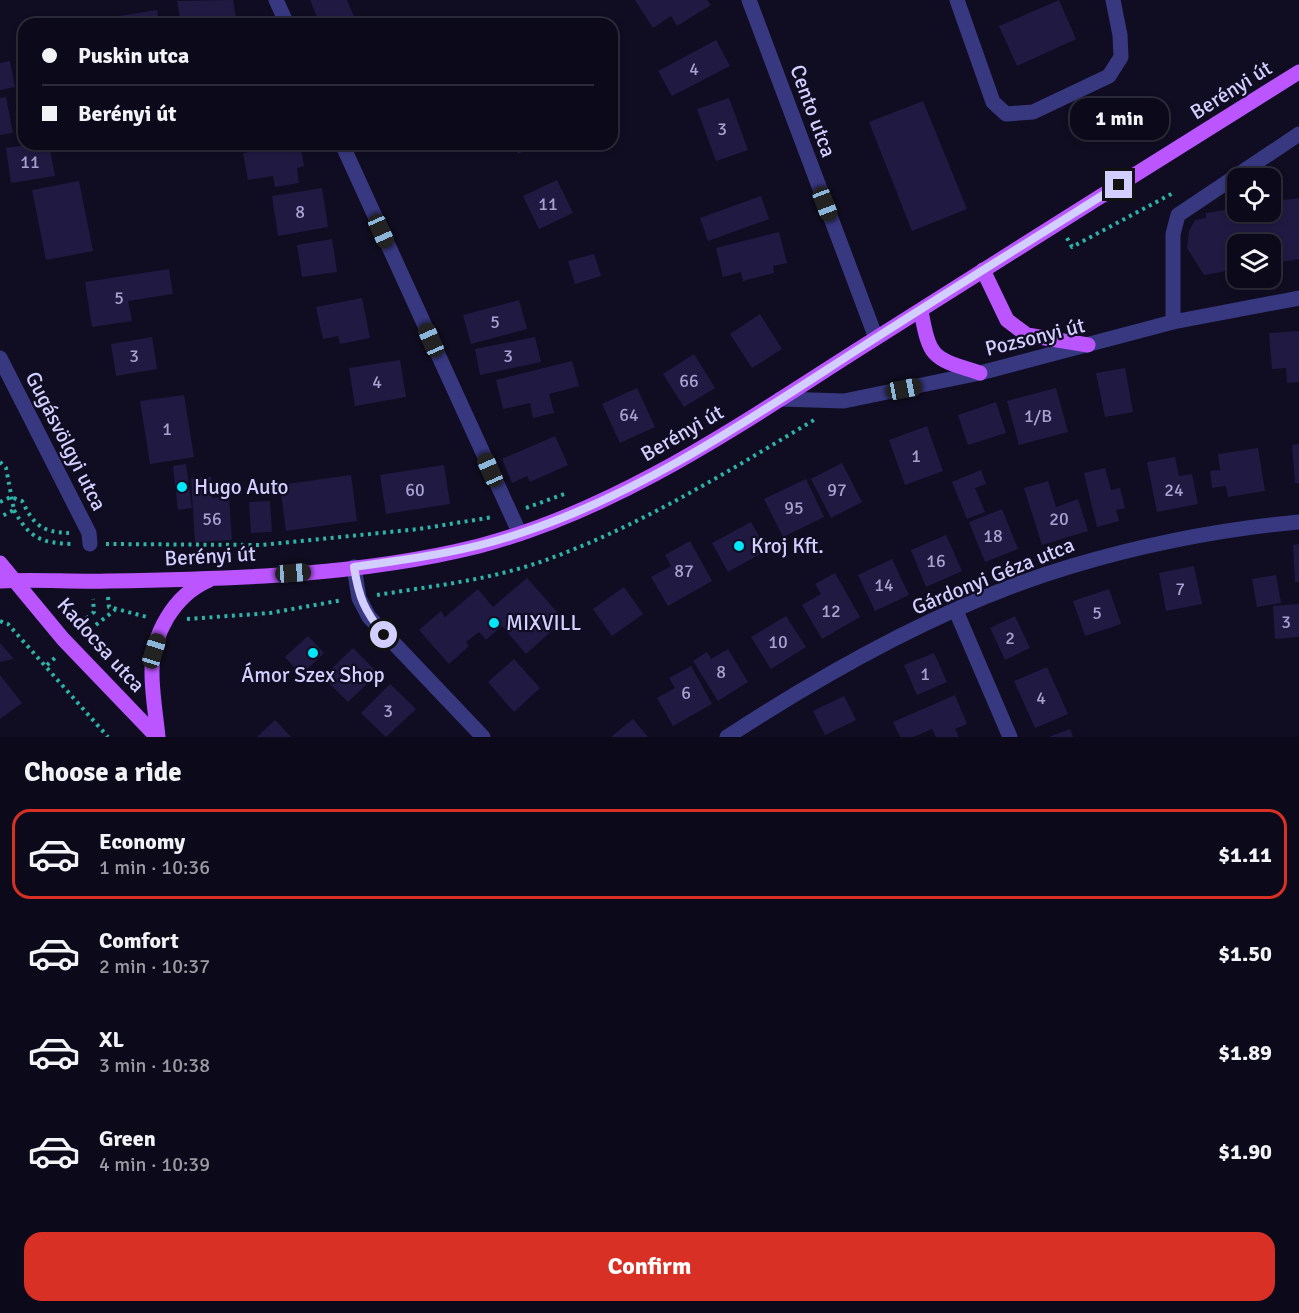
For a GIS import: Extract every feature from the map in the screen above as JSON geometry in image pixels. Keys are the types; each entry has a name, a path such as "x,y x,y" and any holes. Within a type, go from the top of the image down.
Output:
{"main road":[{"name":"Berényi út","path":"0,581 211,579 354,567 424,558 520,534 615,495 780,399 1299,72"},
{"path":"983,270 1007,320 1027,335 1088,345"},
{"path":"921,310 927,344 942,361 980,373"},
{"name":"Kadocsa utca","path":"0,563 63,639 157,737"},
{"path":"157,737 152,670 160,632 181,599 195,586 211,579"}],"street":[{"path":"276,0 284,18"},
{"name":"Cento utca","path":"749,0 876,338"},
{"path":"957,0 993,102 1006,114 1033,112 1109,75 1120,57 1120,35 1113,0"},
{"path":"1173,322 1173,234 1178,215 1299,134"},
{"path":"345,150 520,534"},
{"name":"Pozsonyi út","path":"780,399 844,401 980,373 1173,322 1299,298"},
{"name":"Gugásvölgyi utca","path":"0,358 89,533 90,544"},
{"name":"Gárdonyi Géza utca","path":"727,737 853,662 956,611 1069,567 1130,549 1228,531 1299,522"},
{"path":"354,567 359,598 369,617 483,737"},
{"path":"956,611 1010,737"}],"path":[{"path":"1059,223 1072,247 1183,188"},
{"path":"0,462 6,468 14,510 22,525 38,540 50,543 261,545 419,530 510,514 572,492"},
{"path":"0,517 14,510"},
{"path":"38,656 63,639 93,612 93,581"},
{"path":"0,621 8,624 47,665 108,737"}],"building":[{"path":"233,0 236,18 180,18 177,1"},
{"path":"310,0 347,0 354,18 318,18"},
{"path":"635,0 707,0 711,5 677,26 671,16 653,28"},
{"path":"1059,0 1076,39 1017,66 999,26"},
{"path":"157,10 158,18 106,18"},
{"path":"716,40 730,66 672,96 658,71"},
{"path":"10,61 15,87 0,90 0,63"},
{"path":"6,97 13,133 0,135 0,98"},
{"path":"729,98 748,150 716,161 697,109"},
{"path":"923,101 967,209 912,231 869,122"},
{"path":"18,146 18,150 50,150 55,176 11,183 6,148"},
{"path":"262,150 301,150 304,166 297,168 299,183 275,187 273,176 248,180 243,153"},
{"path":"557,180 573,213 539,229 523,196"},
{"path":"79,181 93,251 46,260 32,190"},
{"path":"322,188 328,227 278,236 272,196"},
{"path":"761,196 769,219 708,241 700,218"},
{"path":"1299,198 1299,259 1281,262 1281,234 1227,234 1227,271 1204,275 1187,248 1189,231 1195,220 1206,218 1206,213 1227,210 1227,222 1281,222 1281,200"},
{"path":"779,232 787,263 773,266 774,273 743,281 741,272 723,277 716,248"},
{"path":"332,239 337,272 302,277 297,245"},
{"path":"594,254 601,276 575,284 568,261"},
{"path":"169,269 173,294 128,301 132,321 92,327 85,282"},
{"path":"362,298 370,338 340,344 338,336 323,339 316,307"},
{"path":"519,300 527,329 471,344 463,315"},
{"path":"760,314 782,349 752,368 730,334"},
{"path":"1299,331 1299,382 1287,383 1286,368 1272,369 1269,333"},
{"path":"152,337 157,369 116,376 111,344"},
{"path":"535,337 541,362 480,375 475,349"},
{"path":"694,354 715,388 684,407 663,374"},
{"path":"400,360 406,397 355,406 349,368"},
{"path":"572,361 579,386 549,394 554,413 533,418 530,403 503,409 496,380"},
{"path":"1125,368 1133,412 1105,417 1096,373"},
{"path":"637,388 655,427 620,443 602,404"},
{"path":"1056,388 1068,432 1019,445 1007,401"},
{"path":"184,395 194,457 150,464 140,401"},
{"path":"996,402 1006,433 968,445 958,415"},
{"path":"927,426 943,471 905,485 889,440"},
{"path":"555,436 568,465 530,482 527,476 512,483 502,459"},
{"path":"1299,444 1299,483 1295,483 1292,445"},
{"path":"1258,448 1265,491 1228,497 1226,486 1212,488 1210,471 1220,470 1218,454"},
{"path":"1175,457 1179,476 1192,474 1198,504 1157,512 1147,462"},
{"path":"842,463 862,502 831,518 811,479"},
{"name":"Hugo Auto","path":"186,464 192,508 178,510 173,466"},
{"path":"444,465 450,504 386,514 380,475"},
{"path":"1105,468 1111,490 1120,488 1125,508 1116,510 1119,521 1097,527 1084,473"},
{"path":"981,470 986,484 975,488 985,512 967,519 952,482"},
{"path":"351,475 357,521 286,531 280,485"},
{"path":"211,477 212,498 229,497 232,540 195,542 191,478"},
{"path":"806,479 824,517 783,537 764,499"},
{"path":"1048,481 1056,507 1078,499 1088,531 1042,545 1024,488"},
{"path":"270,501 272,532 251,533 249,502"},
{"path":"1002,509 1018,549 985,562 969,522"},
{"name":"Kroj Kft.","path":"751,522 767,550 728,572 712,543"},
{"path":"946,535 962,571 926,587 911,550"},
{"path":"690,541 712,581 668,606 651,577 671,566 665,555"},
{"path":"1299,544 1299,582 1295,582 1293,545"},
{"path":"892,559 909,595 875,611 858,575"},
{"path":"1194,566 1202,604 1166,611 1159,573"},
{"path":"835,573 860,617 822,639 802,605 821,594 815,584"},
{"path":"1276,575 1281,603 1257,607 1252,579"},
{"name":"MIXVILL","path":"527,578 564,620 526,654 502,626 486,640 479,632 466,642 469,646 449,664 419,630 441,611 445,617 478,589 493,607"},
{"path":"624,587 643,614 612,636 593,609"},
{"path":"1109,589 1121,624 1085,636 1073,601"},
{"path":"1299,604 1299,637 1275,639 1273,606"},
{"path":"786,616 806,647 771,669 751,637"},
{"path":"1015,616 1030,648 1005,660 990,628"},
{"path":"308,636 324,653 301,675 285,657"},
{"path":"0,643 14,659 0,662"},
{"path":"353,648 378,673 348,702 323,677"},
{"path":"728,649 748,682 718,701 693,661 707,652 711,659"},
{"path":"934,653 947,682 917,695 904,665"},
{"path":"514,659 540,688 514,712 488,682"},
{"path":"691,666 712,704 673,726 657,698 675,688 669,678"},
{"path":"1047,667 1068,714 1035,728 1014,681"},
{"path":"0,675 22,703 0,719"},
{"path":"390,684 416,709 386,737 361,713"},
{"path":"955,695 967,724 955,729 959,737 936,737 932,729 913,737 900,737 893,722"},
{"path":"844,696 856,720 825,735 813,711"},
{"path":"633,719 648,737 611,737"},
{"path":"275,720 291,737 257,737"},
{"path":"1070,729 1073,737 1049,737"}],"place":[{"name":"Hugo Auto","path":"182,487"},
{"name":"Kroj Kft.","path":"739,546"},
{"name":"MIXVILL","path":"494,623"},
{"name":"Ámor Szex Shop","path":"313,653"}],"route":[{"path":"384,635 363,608 354,567 424,558 479,546 520,534 615,495 780,399 1119,185"}]}
